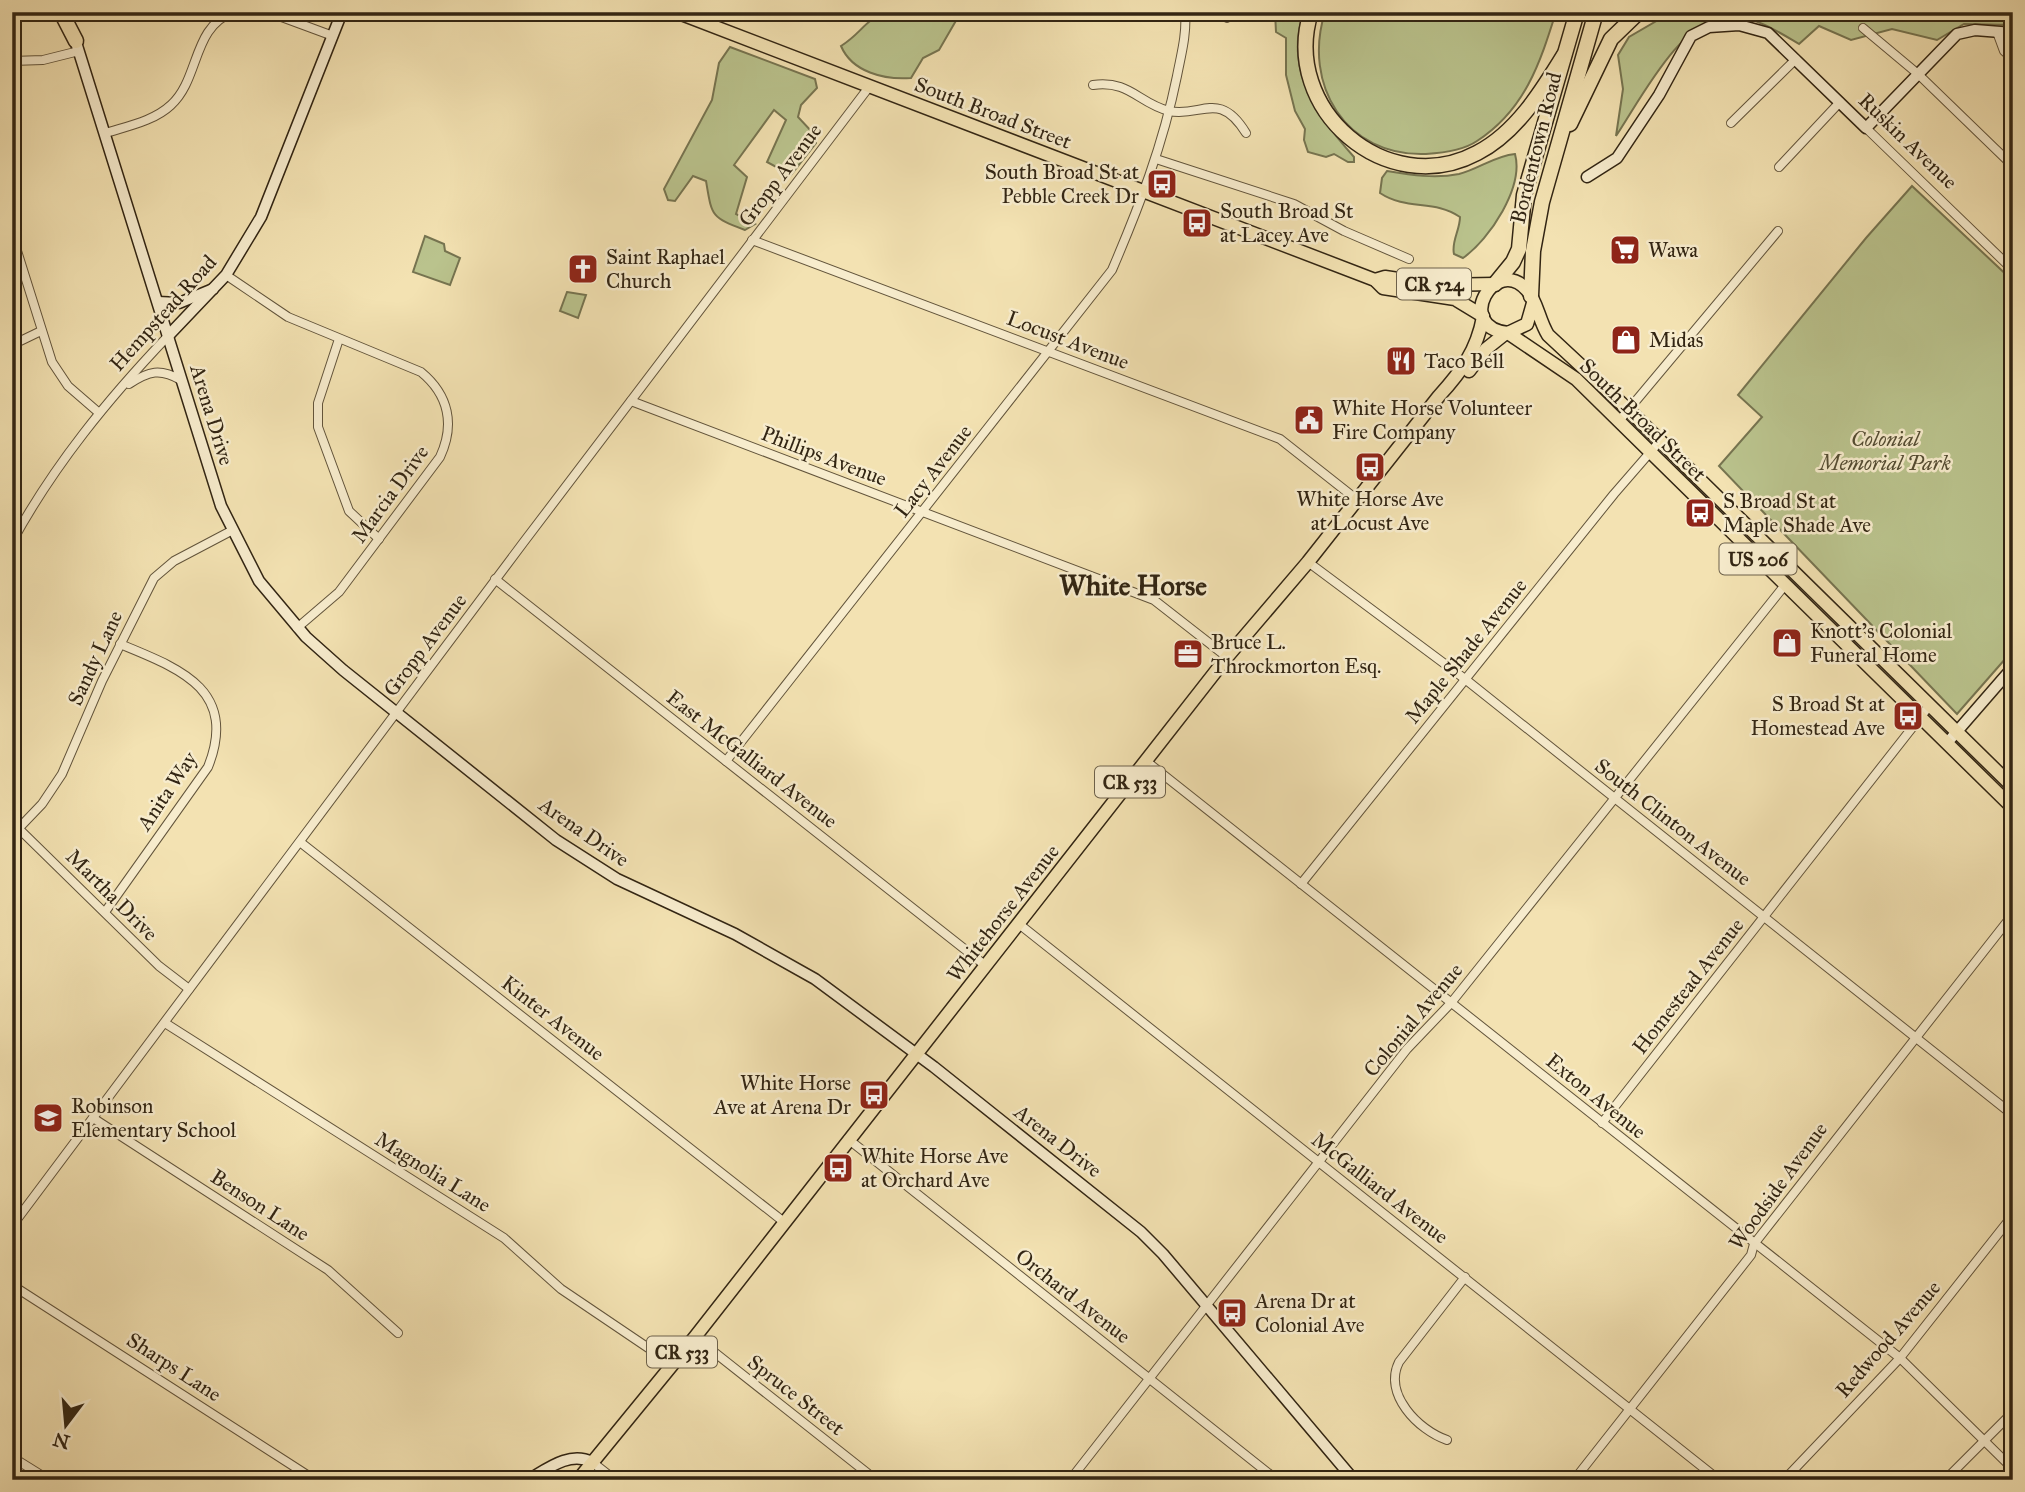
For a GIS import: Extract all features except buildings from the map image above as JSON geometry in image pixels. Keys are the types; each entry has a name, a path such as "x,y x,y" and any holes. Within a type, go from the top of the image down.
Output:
{"highway":[{"path":"61,12 77,46"},
{"path":"1311,12 1307,33 1307,66 1324,112 1358,146 1404,164 1451,163 1478,153 1496,141 1524,114 1564,55"},
{"name":"Bordentown Road","path":"1495,284 1513,262 1519,248 1524,195 1577,12"},
{"name":"Bordentown Road","path":"1532,300 1536,229 1567,106 1596,12"},
{"path":"1557,154 1611,39 1639,12"}],"main road":[{"name":"Arena Drive","path":"66,12 231,531 259,582 297,628 342,670 586,861 641,892 777,957 851,1004 1141,1232 1354,1480"},
{"name":"Hempstead Road","path":"168,336 226,275 250,238 273,191 342,12"},
{"name":"South Broad Street","path":"676,12 1375,280 1383,288 1455,299 1483,316"},
{"name":"Ruskin Avenue","path":"1587,177 1617,158 1659,95 1691,36 1709,27 1739,25 1757,28 1776,40 1866,128"},
{"path":"1866,128 1957,34 1975,30 2013,33"},
{"name":"South Broad Street","path":"1375,280 1385,277 1461,286 1495,284"},
{"path":"1512,281 1520,284 1532,300 1527,324 1507,333 1493,329 1483,316 1484,295 1495,284 1512,281"},
{"path":"158,302 179,303 215,288"},
{"name":"South Broad Street","path":"1532,300 1548,335 1629,410 2013,787"},
{"name":"Whitehorse Avenue","path":"578,1480 695,1338 1227,657 1462,372 1477,342 1483,316"},
{"name":"South Broad Street","path":"1507,333 1576,379 2013,808"},
{"name":"Whitehorse Avenue","path":"1462,372 1469,371 1486,349 1507,333"},
{"path":"1947,743 2013,667"},
{"path":"528,1480 563,1461 584,1458 592,1462"}],"street":[{"path":"106,133 146,121 170,106 184,88 204,38 219,21 234,12"},
{"path":"268,12 332,36"},
{"name":"Lacy Avenue","path":"726,761 1112,270 1146,191 1170,111 1185,31 1185,12"},
{"path":"1863,28 1918,74 2013,166"},
{"path":"1997,32 2004,51 2013,59"},
{"path":"12,61 43,60 77,46"},
{"path":"1731,123 1796,59"},
{"path":"1093,85 1125,87 1170,111 1215,108 1233,116 1246,133"},
{"name":"Gropp Avenue","path":"12,1226 495,579 869,87"},
{"path":"1779,167 1840,102"},
{"name":"Ruskin Avenue","path":"1866,128 2013,270"},
{"path":"1156,159 1222,183 1276,197 1409,259"},
{"path":"1619,421 1778,231"},
{"path":"12,235 41,331 60,376 97,412"},
{"name":"Locust Avenue","path":"752,240 1280,439 1356,499"},
{"name":"Marcia Drive","path":"226,275 288,317 421,372 438,388 447,409 448,433 440,457 339,592 297,628"},
{"path":"12,345 41,331"},
{"name":"Hempstead Road","path":"12,542 46,485 97,412 168,336"},
{"path":"339,339 318,403 318,427 348,511 379,539"},
{"path":"120,390 151,372 168,372 181,380"},
{"name":"Phillips Avenue","path":"631,401 1154,600 1227,657"},
{"name":"Maple Shade Avenue","path":"1301,884 1660,441"},
{"name":"Sandy Lane","path":"19,828 42,804 62,774 147,588 163,569 231,531"},
{"name":"South Clinton Avenue","path":"1308,562 1465,679 2013,1115"},
{"name":"East McGalliard Avenue","path":"495,579 986,966"},
{"name":"Colonial Avenue","path":"1070,1480 1407,1049 1451,1003 1786,585"},
{"name":"Anita Way","path":"105,912 208,766 216,740 209,702 193,679 176,667 120,644"},
{"path":"1868,665 1879,655"},
{"name":"Homestead Avenue","path":"1602,1123 1930,705"},
{"name":"Exton Avenue","path":"1146,761 1900,1358 2013,1469"},
{"name":"Martha Drive","path":"12,821 159,966 189,989"},
{"name":"Kinter Avenue","path":"300,842 784,1222"},
{"name":"Woodside Avenue","path":"1574,1480 1751,1255 1754,1244 1914,1037 2013,914"},
{"name":"McGalliard Avenue","path":"1019,924 1719,1480"},
{"name":"Magnolia Lane","path":"165,1023 504,1238 561,1289 672,1364"},
{"name":"Benson Lane","path":"93,1118 328,1270 398,1333"},
{"name":"Orchard Avenue","path":"848,1139 1277,1480"},
{"name":"Redwood Avenue","path":"1784,1480 1900,1358 2013,1215"},
{"path":"1447,1440 1423,1428 1400,1399 1394,1374 1399,1362 1465,1277"},
{"name":"Sharps Lane","path":"12,1285 315,1480"},
{"name":"Spruce Street","path":"695,1338 876,1480"},
{"path":"1945,1480 2013,1412"},
{"path":"12,1457 48,1480"},
{"path":"592,1462 615,1480"}],"green space":[{"path":"887,12 961,12 939,50 923,58 911,78 901,78 880,76 861,68 846,55 841,46 873,19"},
{"path":"1275,12 1304,12 1298,53 1301,72 1317,109 1354,157 1354,162 1348,162 1334,154 1326,157 1308,152 1304,140 1305,129 1295,111 1286,75 1286,38 1276,32"},
{"path":"1325,12 1556,12 1537,67 1519,100 1507,115 1494,129 1466,147 1426,154 1398,152 1373,143 1353,130 1337,111 1326,90 1320,65 1319,39"},
{"path":"1672,12 1993,12 2013,16 2013,25 1964,24 1937,40 1892,29 1851,40 1819,26 1799,44 1749,19 1730,16 1713,19 1679,45 1664,63 1616,136 1623,89 1618,55 1629,37"},
{"path":"730,47 815,79 817,88 801,105 798,117 813,133 816,143 791,175 767,162 786,120 774,110 734,165 747,177 736,214 755,224 745,230 725,222 715,214 706,181 693,176 675,201 668,200 664,189 712,100 719,63"},
{"path":"1515,154 1516,167 1510,196 1494,225 1463,258 1454,254 1453,249 1460,217 1440,208 1400,202 1380,193 1382,178 1387,171 1423,176 1459,174 1500,157"},
{"name":"Colonial Memorial Park","path":"1912,186 2013,281 2013,650 1957,714 1719,466 1762,417 1738,395"},
{"path":"425,236 444,244 445,251 460,258 450,285 413,272"},
{"path":"567,292 586,295 578,318 560,311"}],"place":[{"name":"South Broad St at Pebble Creek Dr","path":"1162,184"},
{"name":"South Broad St at Lacey Ave","path":"1197,223"},
{"name":"Wawa","path":"1625,250"},
{"name":"Saint Raphael Church","path":"583,269"},
{"name":"Midas","path":"1626,340"},
{"name":"Taco Bell","path":"1401,361"},
{"name":"White Horse Volunteer Fire Company","path":"1309,420"},
{"name":"White Horse Ave at Locust Ave","path":"1370,467"},
{"name":"S Broad St at Maple Shade Ave","path":"1700,513"},
{"name":"Knott's Colonial Funeral Home","path":"1787,643"},
{"name":"Bruce L. Throckmorton Esq.","path":"1188,654"},
{"name":"S Broad St at Homestead Ave","path":"1908,716"},
{"name":"White Horse Ave at Arena Dr","path":"874,1095"},
{"name":"Robinson Elementary School","path":"48,1118"},
{"name":"White Horse Ave at Orchard Ave","path":"838,1168"},
{"name":"Arena Dr at Colonial Ave","path":"1232,1313"}],"district":[{"name":"White Horse","path":"1133,585"}]}
